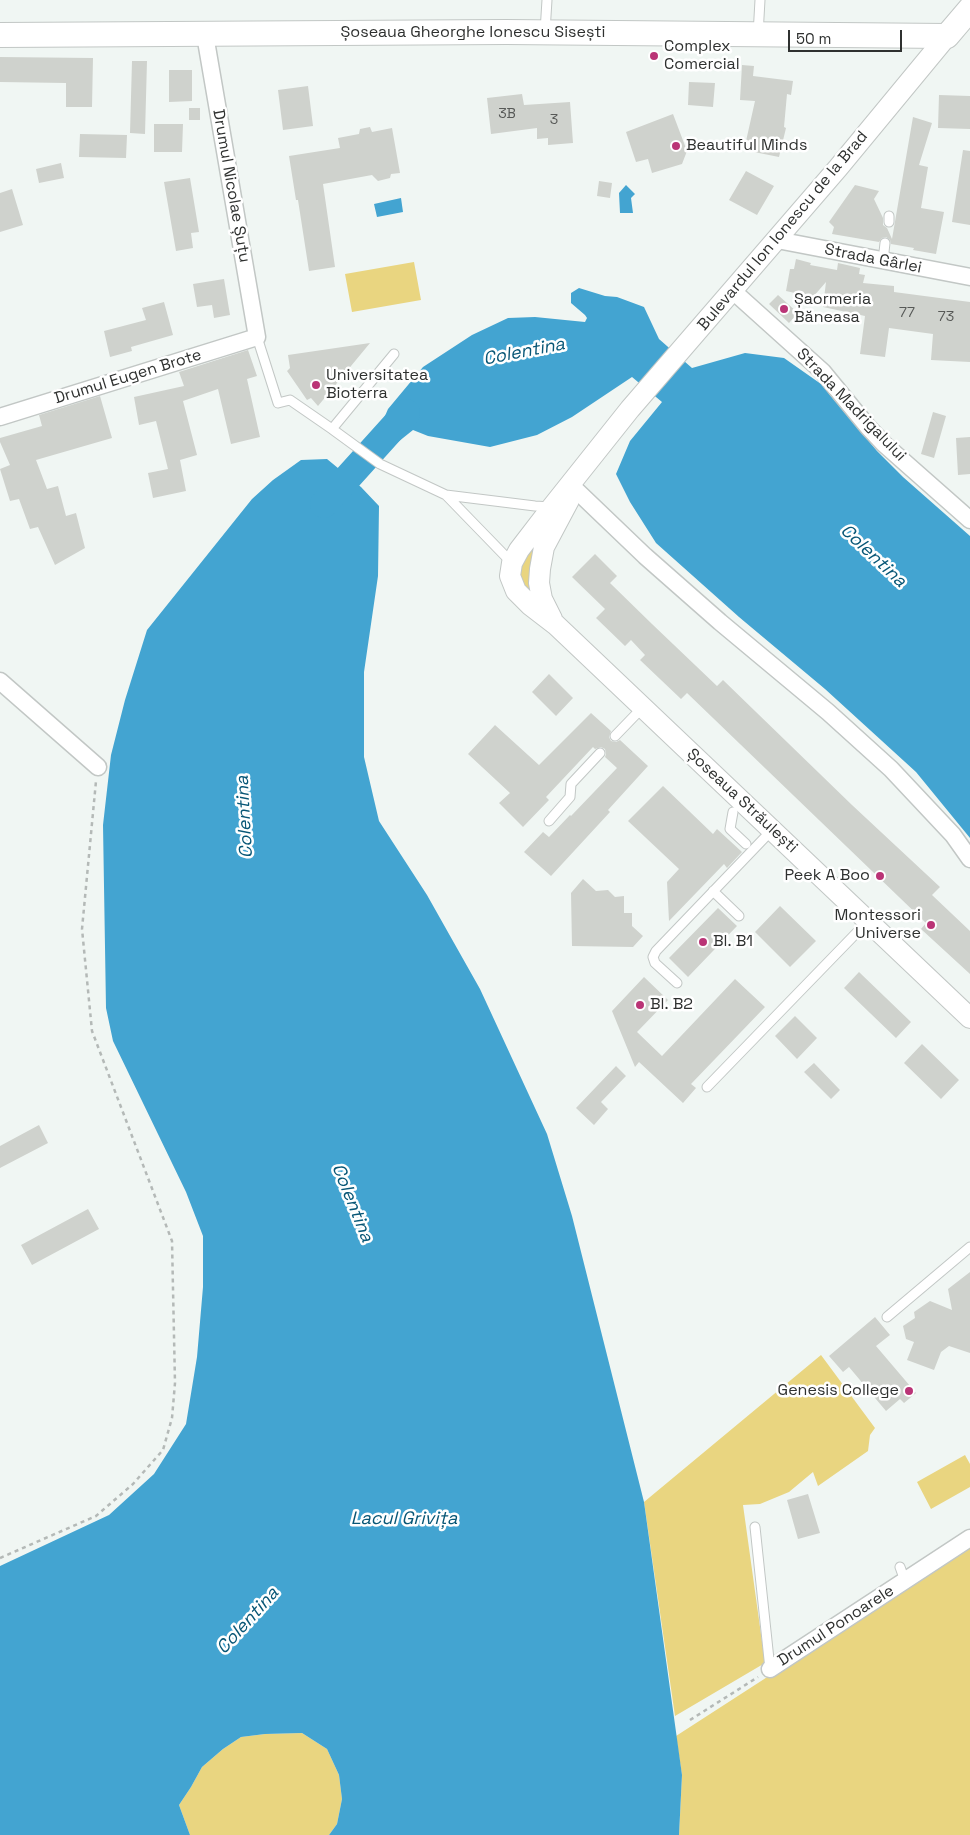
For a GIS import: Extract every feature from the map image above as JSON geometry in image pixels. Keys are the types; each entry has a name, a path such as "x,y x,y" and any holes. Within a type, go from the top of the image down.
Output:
{"main road":[{"name":"Bulevardul Ion Ionescu de la Brad","path":"947,36 970,9"},
{"name":"Șoseaua Gheorghe Ionescu Sisești","path":"0,35 545,32 947,36"}],"street":[{"name":"Drumul Nicolae Șuțu","path":"205,35 257,338"},
{"name":"Bulevardul Ion Ionescu de la Brad","path":"512,563 519,550 630,409 777,240 947,36"},
{"name":"Strada Gârlei","path":"777,240 970,277"},
{"name":"Strada Madrigalului","path":"733,291 823,372 884,444 970,520"},
{"name":"Drumul Eugen Brote","path":"0,417 257,338"},
{"name":"Bulevardul Ion Ionescu de la Brad","path":"556,626 546,610 539,583 544,547 596,452"},
{"path":"575,489 645,556 720,622 828,712 891,769 953,835 970,859"},
{"path":"512,563 510,576 516,591 556,626"},
{"name":"Șoseaua Străulești","path":"556,626 970,1018"},
{"path":"0,681 98,767"},
{"name":"Drumul Ponoarele","path":"770,1669 903,1574 970,1538"}],"lane":[{"path":"545,32 547,0"},
{"path":"758,35 760,0"},
{"path":"883,261 885,243"},
{"path":"257,338 278,403 290,400 380,464 446,495 552,507"},
{"path":"332,429 394,354"},
{"path":"446,495 512,563"},
{"path":"615,736 643,707"},
{"path":"549,821 570,797 571,784 600,752"},
{"path":"733,812 730,829 746,844"},
{"path":"677,984 655,963 653,957 656,951 772,830"},
{"path":"713,891 738,916"},
{"path":"707,1087 868,921"},
{"path":"887,1317 970,1248"},
{"name":"Drumul Ponoarele","path":"755,1527 770,1669"}],"path":[{"path":"0,1558 96,1516 134,1484 163,1450 172,1418 175,1383 172,1241 92,1031 82,930 98,767"},
{"path":"690,1720 770,1669"}],"shaded area":[{"path":"414,262 421,300 352,312 345,274"},
{"path":"536,536 534,595 521,583 520,571 522,556"},
{"path":"821,1355 875,1428 870,1435 868,1451 818,1486 813,1472 789,1492 760,1504 743,1505 765,1663 675,1716 644,1502"},
{"path":"965,1455 970,1464 970,1487 931,1509 917,1482"},
{"path":"970,1546 970,1835 679,1835 682,1775 676,1736"},
{"path":"302,1733 327,1749 339,1775 342,1799 337,1824 329,1835 190,1835 179,1805 202,1767 241,1737"}],"water":[{"path":"626,185 635,194 631,198 633,213 620,213 619,193"},
{"path":"401,198 403,212 377,217 374,204"},
{"path":"579,288 605,296 617,297 644,307 659,339 692,368 745,353 784,358 821,384 877,451 903,477 970,536 970,838 916,772 825,689 739,617 656,543 630,502 616,474 630,441 662,402 632,377 572,417 537,435 490,447 428,436 413,430 388,450 376,437 388,409 423,367 472,335 508,318 535,317 585,322 587,318 585,315 571,303 571,293"},
{"name":"Lacul Grivița","path":"327,459 361,487 379,506 378,576 364,672 364,757 379,821 427,895 480,989 547,1134 572,1216 644,1502 682,1775 679,1835 329,1835 337,1824 342,1799 339,1775 327,1749 302,1733 241,1737 202,1767 179,1805 190,1835 0,1835 0,1566 109,1515 154,1474 186,1424 197,1357 203,1287 203,1236 186,1192 113,1041 106,1008 103,825 111,755 125,700 147,630 252,499 273,480 301,460"}],"building":[{"path":"0,57 93,58 92,107 66,107 66,83 0,82"},
{"path":"132,61 147,61 145,134 130,133"},
{"path":"742,65 754,66 753,76 793,81 791,95 787,94 784,127 786,128 779,157 744,150 755,101 740,100"},
{"path":"169,70 192,70 192,101 169,102"},
{"path":"689,82 715,83 713,107 688,105"},
{"path":"308,86 313,126 283,130 278,90"},
{"path":"522,94 524,105 570,102 573,143 548,145 548,138 537,139 537,128 491,134 487,98"},
{"path":"939,95 970,96 970,129 938,128"},
{"path":"189,108 200,108 200,120 189,120"},
{"path":"673,114 687,151 682,164 652,173 648,159 636,162 626,132"},
{"path":"913,117 932,123 919,165 928,167 921,208 944,212 936,254 891,244 890,240 886,237 882,238 879,242 832,234 834,227 829,222 855,185 879,191 874,199 883,218 883,225 887,228 892,239"},
{"path":"154,124 183,124 182,152 154,152"},
{"path":"370,127 372,132 392,128 400,173 391,174 390,178 378,181 372,175 323,184 335,267 309,271 289,156 340,148 338,138 359,134 360,129"},
{"path":"80,134 127,135 126,158 79,157"},
{"path":"963,150 970,151 970,225 952,222"},
{"path":"61,163 64,178 39,183 36,169"},
{"path":"746,171 774,186 757,215 729,200"},
{"path":"190,178 199,232 191,233 193,248 176,251 164,182"},
{"path":"599,181 612,183 610,198 597,196"},
{"path":"12,189 23,225 0,232 0,193"},
{"path":"796,259 811,263 810,265 837,270 838,263 860,268 859,274 865,275 863,283 894,286 894,292 970,302 970,362 931,360 933,334 889,328 885,357 860,354 865,316 823,307 826,282 813,297 786,291 790,269 794,269"},
{"path":"224,279 230,315 214,318 212,305 197,307 193,284"},
{"name":"Șaormeria Băneasa","path":"778,295 798,313 789,323 769,304"},
{"path":"164,302 173,335 131,347 132,351 110,357 104,331 146,320 142,308"},
{"name":"Universitatea Bioterra","path":"370,343 318,406 311,398 307,400 287,371 290,368 288,355"},
{"path":"248,350 257,376 247,379 260,437 231,444 218,389 183,401 197,455 180,460 186,491 153,498 148,473 168,469 156,421 139,425 134,397 184,386 179,372"},
{"path":"100,396 112,438 36,460 47,489 58,486 66,516 76,513 85,548 55,565 38,527 30,529 19,499 10,501 0,469 10,465 0,438 42,426 39,415"},
{"path":"933,412 946,416 934,458 921,454"},
{"path":"970,437 970,474 958,475 956,438"},
{"path":"595,554 617,576 610,583 652,624 717,686 723,680 940,887 932,895 970,931 970,974 921,929 926,923 687,693 681,699 640,660 645,655 631,640 625,646 596,618 605,609 572,577"},
{"path":"549,674 573,698 556,716 532,692"},
{"path":"591,713 611,731 609,737 611,741 616,742 620,740 648,766 608,810 610,812 551,876 524,852 543,832 549,837 617,768 605,757 605,749 601,747 595,749 593,747 546,797 549,800 523,827 499,803 510,793 468,754 495,725 539,765"},
{"path":"663,786 713,834 717,829 742,852 727,868 724,864 669,921 667,882 679,869 628,821"},
{"path":"583,879 596,891 608,890 615,897 624,896 624,913 632,913 632,926 643,936 633,947 572,946 571,893"},
{"path":"780,906 816,941 790,967 755,932"},
{"name":"Bl. B1","path":"718,908 737,926 688,977 669,958"},
{"path":"859,972 911,1022 896,1038 844,988"},
{"path":"644,977 668,1000 637,1032 662,1056 735,979 765,1007 691,1084 696,1088 683,1103 639,1062 635,1067 612,1011"},
{"path":"795,1016 817,1038 797,1059 775,1036"},
{"path":"922,1044 959,1080 941,1099 904,1063"},
{"path":"814,1063 840,1090 831,1099 804,1072"},
{"path":"616,1066 626,1076 601,1102 608,1109 594,1125 576,1108"},
{"path":"39,1125 48,1143 0,1168 0,1146"},
{"path":"88,1209 99,1229 32,1265 21,1245"},
{"path":"970,1272 970,1353 949,1346 941,1352 934,1370 907,1360 914,1342 906,1339 903,1326 915,1318 914,1312 930,1301 952,1310 948,1289"},
{"path":"875,1317 890,1335 876,1346 916,1393 904,1403 900,1399 886,1411 849,1367 843,1372 829,1356"},
{"path":"808,1494 820,1533 798,1539 787,1500"}],"waterway":[{"name":"Colentina","path":"324,504 406,413"}],"place":[{"name":"Complex Comercial","path":"654,56"},
{"name":"Beautiful Minds","path":"676,146"},
{"name":"Șaormeria Băneasa","path":"784,309"},
{"name":"Universitatea Bioterra","path":"316,385"},
{"name":"Peek A Boo","path":"880,876"},
{"name":"Montessori Universe","path":"931,925"},
{"name":"Bl. B1","path":"703,942"},
{"name":"Bl. B2","path":"640,1005"},
{"name":"Genesis College","path":"909,1391"}]}
